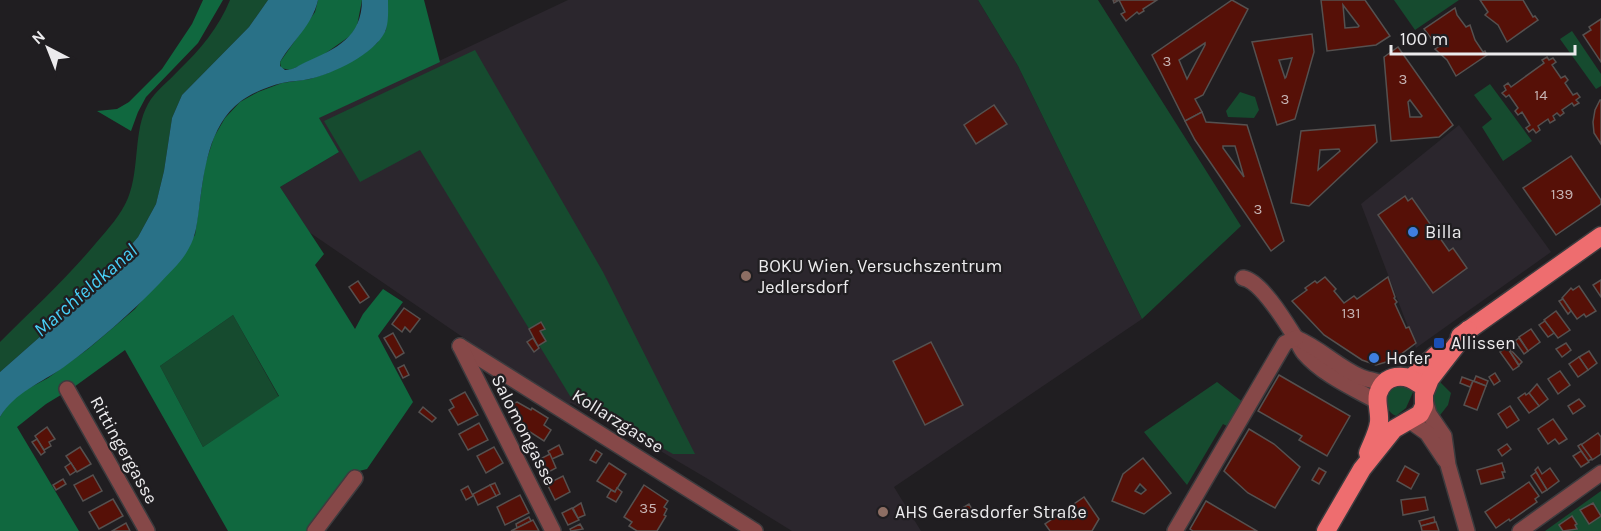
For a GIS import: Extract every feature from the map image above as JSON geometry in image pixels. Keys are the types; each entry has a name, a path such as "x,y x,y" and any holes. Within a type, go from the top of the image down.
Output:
{"main road":[{"path":"1411,378 1443,348 1601,236"},
{"path":"1326,531 1362,469 1394,429 1420,414 1430,379 1468,330"},
{"path":"1362,469 1379,422 1377,395 1384,383 1394,377 1411,378 1420,385 1425,397"},
{"path":"1378,404 1388,419 1406,422"}],"street":[{"path":"1243,278 1249,279 1272,303 1296,338 1302,351 1317,367 1378,404"},
{"path":"1296,338 1312,345 1342,367 1362,377 1384,383"},
{"path":"1175,531 1285,344 1296,338"},
{"name":"Salomongasse","path":"459,346 553,531"},
{"name":"Kollarzgasse","path":"459,346 755,531"},
{"name":"Rittingergasse","path":"67,389 147,531"},
{"path":"1425,397 1430,414 1444,436 1448,465 1467,531"},
{"path":"1406,422 1427,433 1448,465"},
{"path":"1520,531 1601,473"},
{"path":"315,531 355,478"}],"shaded area":[{"name":"BOKU Wien, Versuchszentrum Jedlersdorf","path":"568,0 978,0 1018,66 1142,319 894,487 921,531 792,531 618,426 571,403 565,407 309,232 280,187 339,152 318,118"},
{"path":"1459,125 1551,252 1416,348 1361,204"}],"green space":[{"path":"203,0 223,0 198,43 146,97 131,131 97,111 117,109 129,102 162,69 192,24"},
{"path":"230,0 268,0 249,27 182,95 172,118 164,171 156,204 138,237 93,290 0,372 0,342 73,269 122,210 132,186 140,126 148,104 158,90 208,38"},
{"path":"318,0 362,0 357,26 350,36 323,55 290,70 281,68 280,62 315,12"},
{"path":"388,0 424,0 440,62 319,118 339,152 280,187 324,254 315,265 355,329 363,314 383,289 403,302 378,336 413,402 367,469 351,473 308,531 228,531 125,350 46,404 17,427 79,531 0,531 0,417 20,393 48,378 88,349 135,309 195,235 205,165 214,137 225,118 240,102 258,92 282,83 310,79 328,73 365,53 377,43 386,30","holes":["233,315 279,396 203,447 160,366"]},
{"path":"978,0 1098,0 1241,226 1142,319 1018,66"},
{"path":"1394,0 1459,0 1415,30"},
{"path":"1572,31 1601,74 1601,86 1596,89 1560,39"},
{"path":"475,50 603,272 695,454 673,454 570,396 420,150 360,182 324,121"},
{"path":"1490,84 1532,141 1503,161 1482,127 1492,119 1474,95"},
{"path":"1240,92 1255,97 1259,110 1254,118 1228,117 1226,111"},
{"path":"233,315 279,397 203,447 160,366"},
{"path":"1435,377 1451,393 1448,405 1437,419 1432,410"},
{"path":"1217,382 1244,403 1229,427 1223,424 1187,485 1144,432"},
{"path":"1405,384 1414,390 1406,408 1396,416 1386,406 1387,394 1391,386"},
{"path":"1601,491 1601,531 1545,531"}],"water":[{"path":"268,0 318,0 307,25 280,62 280,66 285,70 327,52 345,40 357,23 362,0 388,0 387,24 380,40 352,62 306,80 266,88 245,98 230,111 221,123 210,150 195,234 183,258 114,327 64,367 21,394 0,417 0,372 93,290 138,237 156,204 164,171 172,118 182,95 249,27"}],"building":[{"path":"1119,0 1157,0 1143,9 1144,11 1139,14 1137,12 1126,21 1121,14 1125,12"},
{"path":"1232,0 1248,9 1203,95 1195,99 1202,112 1185,121 1152,55","holes":["1205,43 1187,79 1179,60"]},
{"path":"1321,0 1365,0 1390,36 1376,45 1327,51","holes":["1343,5 1359,26 1345,28"]},
{"path":"1480,0 1523,0 1533,17 1535,16 1538,20 1507,42 1498,25 1485,15 1488,12"},
{"path":"1455,8 1466,27 1470,25 1475,40 1487,55 1456,76 1447,60 1435,49 1438,47 1424,29"},
{"path":"1601,19 1601,62 1583,35 1591,30 1589,27"},
{"path":"1312,34 1314,52 1295,119 1277,125 1252,42","holes":["1292,58 1286,77 1279,60"]},
{"path":"1398,47 1453,125 1439,137 1391,141 1384,57","holes":["1410,100 1422,116 1410,117 1408,102"]},
{"path":"1547,57 1549,60 1553,58 1556,62 1552,65 1561,78 1565,76 1568,80 1565,83 1573,95 1577,93 1580,97 1576,100 1579,103 1574,106 1572,103 1562,110 1564,113 1560,116 1557,113 1553,116 1555,120 1550,123 1548,119 1538,126 1540,130 1536,133 1533,129 1529,132 1526,128 1530,125 1522,112 1518,115 1515,111 1518,108 1509,95 1506,97 1502,93 1506,90 1504,86 1508,83 1511,87 1544,63 1542,60"},
{"path":"1600,100 1601,144 1594,133 1593,122"},
{"path":"994,105 1007,124 976,144 964,125"},
{"path":"1202,112 1206,122 1247,125 1284,241 1271,251 1195,140 1185,121","holes":["1223,146 1235,146 1244,177 1223,148"]},
{"path":"1375,125 1377,142 1309,206 1291,203 1301,131","holes":["1339,149 1340,151 1318,170 1320,150"]},
{"path":"1571,156 1601,200 1601,204 1556,235 1523,188"},
{"name":"Billa","path":"1405,196 1408,201 1412,198 1449,251 1453,248 1467,268 1433,293 1378,215"},
{"path":"1325,277 1336,289 1334,291 1344,303 1354,296 1357,299 1388,277 1397,302 1395,304 1416,343 1393,360 1376,365 1362,360 1324,335 1292,301 1307,290 1305,288"},
{"path":"1601,280 1601,297 1593,285"},
{"path":"358,281 369,297 360,303 349,287"},
{"path":"1579,286 1596,311 1586,317 1584,314 1577,319 1562,298 1571,288 1573,290"},
{"path":"1563,299 1571,311 1568,314 1559,301"},
{"path":"404,308 420,319 410,332 405,327 402,332 392,324"},
{"path":"1556,311 1570,330 1558,338 1544,320"},
{"path":"1545,321 1554,333 1548,337 1539,325"},
{"path":"541,322 545,329 540,331 546,341 538,346 529,329"},
{"path":"1531,329 1540,342 1528,351 1519,337"},
{"path":"393,333 404,353 396,358 384,338"},
{"path":"533,338 539,348 534,352 527,342"},
{"path":"1519,338 1528,351 1524,354 1515,341"},
{"path":"931,342 963,405 925,425 893,361"},
{"path":"1566,343 1571,350 1562,357 1556,349"},
{"path":"1507,347 1519,366 1513,370 1500,352"},
{"path":"1509,350 1522,362 1519,365"},
{"path":"1589,351 1597,363 1588,370 1579,357"},
{"path":"1579,357 1588,370 1578,377 1569,364"},
{"path":"404,365 409,375 403,378 398,368"},
{"path":"1560,371 1570,385 1558,394 1548,379"},
{"path":"1495,373 1500,381 1494,385 1489,377"},
{"path":"1279,375 1350,416 1327,456 1299,440 1302,436 1258,411"},
{"path":"1476,376 1488,381 1486,386 1474,381"},
{"path":"1462,377 1473,381 1470,387 1460,383"},
{"path":"1473,381 1486,386 1477,410 1464,405"},
{"path":"1537,384 1548,399 1539,406 1529,393"},
{"path":"465,392 478,415 458,425 449,410 454,407 450,400"},
{"path":"1525,393 1526,395 1529,393 1539,406 1529,413 1518,398"},
{"path":"1579,399 1585,406 1573,414 1568,406"},
{"path":"517,402 548,418 544,425 551,430 544,441 519,425 509,405"},
{"path":"1510,406 1519,420 1507,428 1498,414"},
{"path":"423,407 436,418 432,422 419,412"},
{"path":"1553,419 1567,439 1559,444 1555,439 1548,444 1538,429"},
{"path":"479,423 488,440 468,450 459,434"},
{"path":"47,427 55,439 49,442 51,446 44,450 35,436"},
{"path":"1249,429 1274,444 1300,467 1275,508 1248,493 1224,471"},
{"path":"1598,433 1601,437 1601,454 1592,460 1581,445"},
{"path":"37,439 45,452 41,455 32,442"},
{"path":"1507,444 1511,449 1502,456 1498,450"},
{"path":"1581,444 1592,459 1588,461 1578,446"},
{"path":"559,445 563,454 552,459 548,451"},
{"path":"80,447 91,464 77,472 66,456"},
{"path":"494,447 503,463 486,473 477,456"},
{"path":"596,450 602,454 596,463 590,460"},
{"path":"1581,451 1589,462 1581,467 1573,456"},
{"path":"550,454 556,468 541,476 534,462"},
{"path":"1143,458 1171,493 1144,514 1112,501 1123,474","holes":["1140,484 1146,490 1141,494 1135,491"]},
{"path":"71,463 76,471 70,475 65,467"},
{"path":"609,463 626,474 615,492 597,481"},
{"path":"1502,463 1504,478 1481,484 1477,470"},
{"path":"1405,466 1419,474 1411,489 1397,481"},
{"path":"1538,467 1542,474 1550,468 1559,481 1547,490 1535,470"},
{"path":"1319,468 1326,472 1319,484 1312,480"},
{"path":"1536,472 1547,490 1542,493 1531,476"},
{"path":"93,475 102,491 83,501 74,485"},
{"path":"563,476 570,492 555,500 547,484"},
{"path":"63,479 66,484 56,490 53,485"},
{"path":"1529,482 1539,496 1535,499 1537,502 1496,528 1485,512"},
{"path":"495,483 500,494 496,496 490,485"},
{"path":"490,485 496,496 478,505 473,494"},
{"path":"644,485 668,501 664,507 667,509 664,515 666,516 657,531 637,531 629,526 632,522 624,517"},
{"path":"468,486 473,496 466,500 461,490"},
{"path":"617,488 622,492 616,502 607,497 611,490 615,492"},
{"path":"520,495 529,513 505,525 497,507"},
{"path":"1084,497 1099,519 1092,531 1050,531 1045,524"},
{"path":"1425,497 1428,510 1403,515 1401,500"},
{"path":"113,499 123,516 99,529 89,512"},
{"path":"1206,501 1257,531 1193,531 1190,529"},
{"path":"581,503 585,515 578,518 573,508"},
{"path":"1593,503 1601,516 1589,524 1580,510"},
{"path":"969,504 973,511 964,517 959,510"},
{"path":"572,508 579,520 568,525 562,513"},
{"path":"1572,516 1577,529 1563,531 1559,525"},
{"path":"529,517 531,521 517,528 516,524"},
{"path":"1434,517 1435,522 1421,526 1419,521"},
{"path":"533,520 539,531 511,531"},
{"path":"1436,522 1439,531 1422,531 1421,526"},
{"path":"126,523 130,531 112,531"},
{"path":"580,524 583,529 571,531 570,529"}],"place":[{"name":"Billa","path":"1413,232"},
{"name":"BOKU Wien, Versuchszentrum Jedlersdorf","path":"746,276"},
{"name":"Allissen","path":"1439,343"},
{"name":"Hofer","path":"1374,358"},
{"name":"AHS Gerasdorfer Straße","path":"883,512"}],"water label":[{"name":"Marchfeldkanal","path":"85,290"}]}
